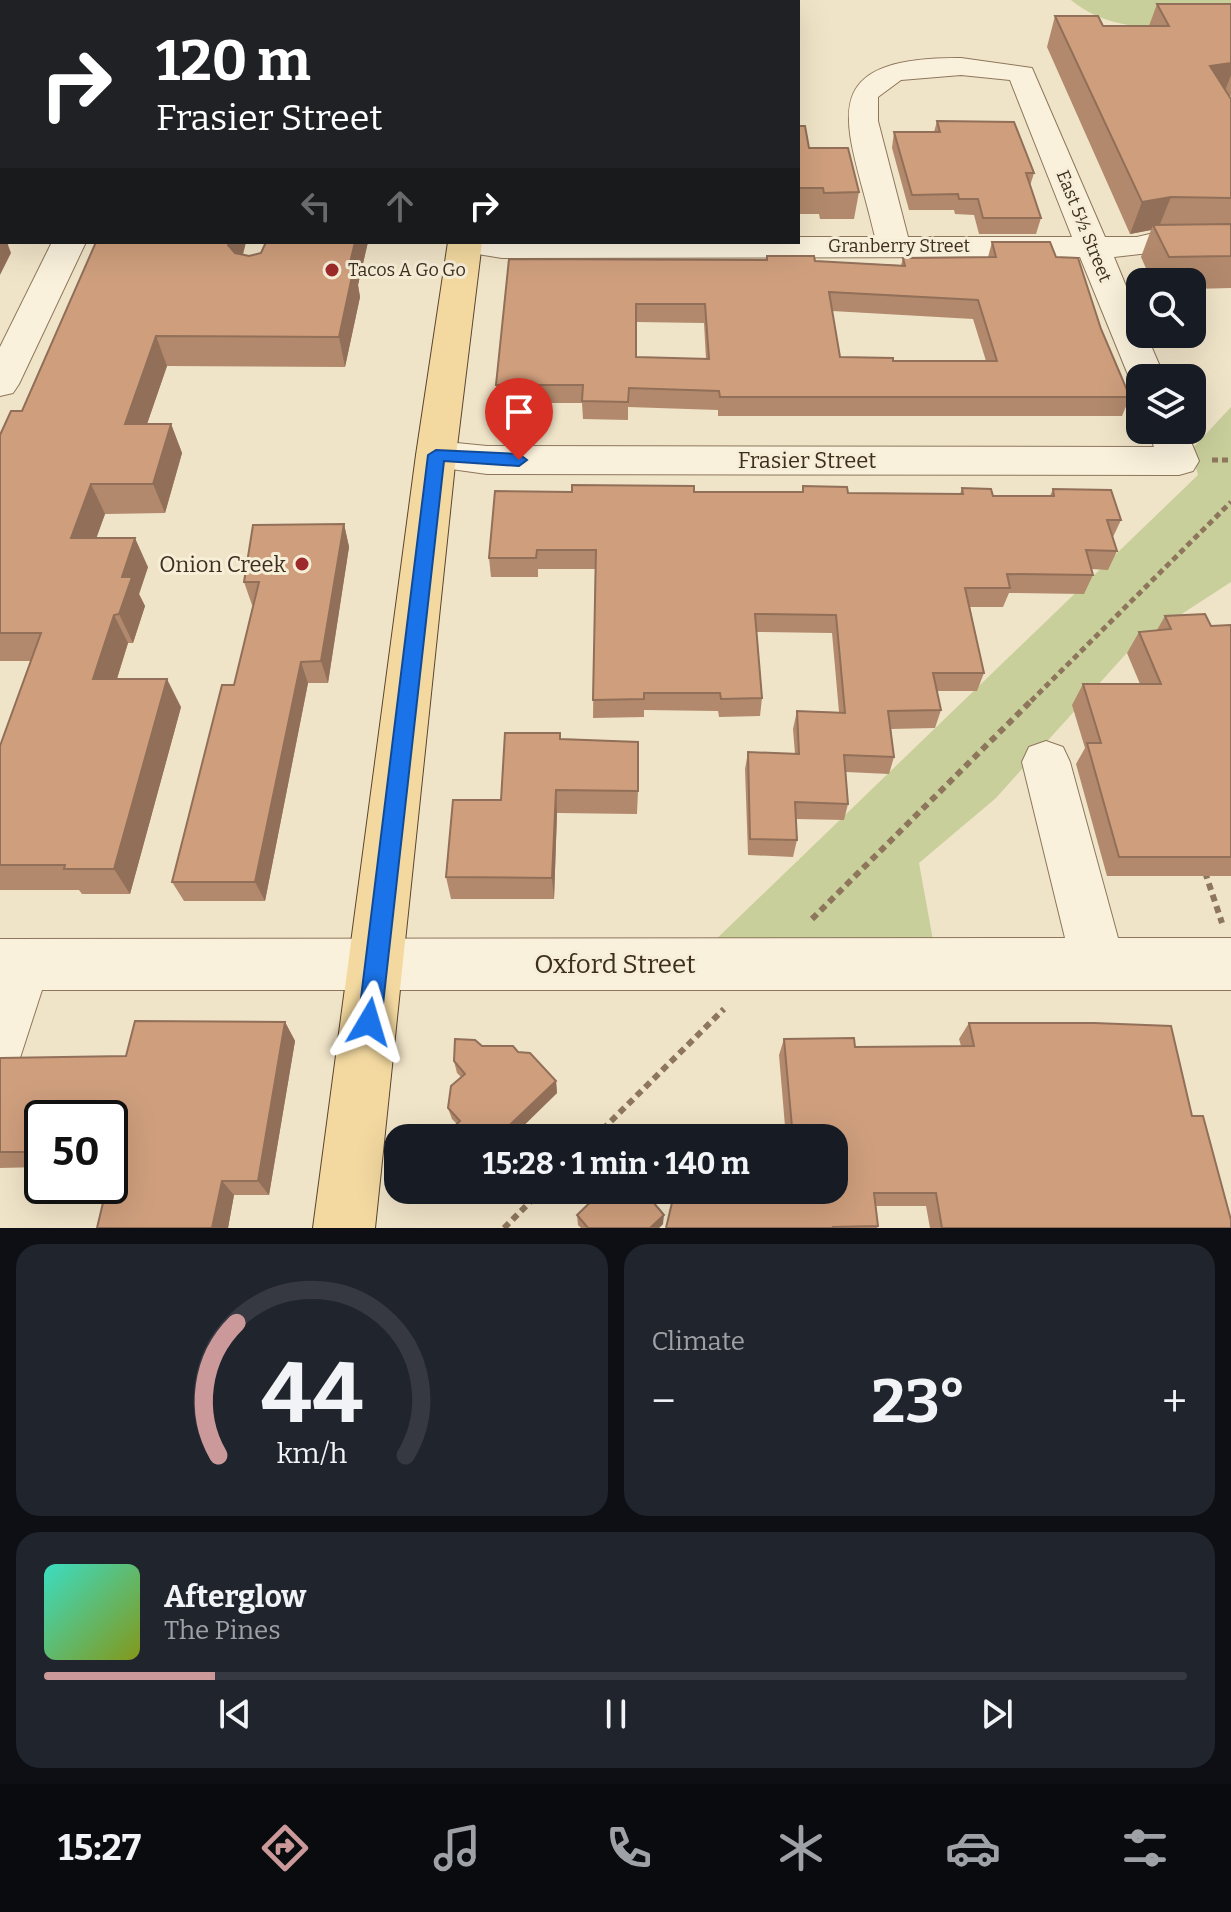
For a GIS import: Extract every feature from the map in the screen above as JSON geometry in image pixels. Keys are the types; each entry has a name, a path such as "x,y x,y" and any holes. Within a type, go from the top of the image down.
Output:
{"main road":[{"path":"344,1228 436,455 465,244"}],"street":[{"name":"East 5½ Street","path":"894,246 863,121 862,104 868,89 900,72 933,66 985,67 1022,74 1140,364"},
{"name":"Granberry Street","path":"472,244 502,248 1137,247 1158,242 1231,243"},
{"path":"0,384 68,244"},
{"name":"Frasier Street","path":"436,455 487,460 1173,445"},
{"path":"1046,762 1098,964"},
{"name":"Oxford Street","path":"11,965 1098,964 1229,950"},
{"path":"0,1038 11,965"}],"path":[{"path":"803,928 1231,502"},
{"path":"1202,864 1229,950"},
{"path":"608,1124 731,1002"},
{"path":"504,1228 528,1204"}],"green space":[{"path":"1071,0 1231,0 1231,27 1127,25 1088,12"},
{"path":"1231,407 1231,582 1134,645 996,798 919,863 933,940 710,945 1198,475 1191,450 1197,444 1206,444 1206,434"}],"building":[{"path":"1157,4 1231,4 1231,63 1210,66 1231,99 1231,198 1171,197 1142,202 1055,16 1098,16 1103,26 1169,26"},
{"path":"937,121 1014,122 1034,173 1026,173 1041,218 983,218 978,199 959,199 958,194 912,195 894,132 940,132"},
{"path":"800,126 805,126 809,148 848,148 859,192 824,193 823,188 800,188"},
{"path":"1231,224 1231,256 1169,257 1153,225"},
{"path":"992,242 1050,242 1056,257 1078,258 1101,329 1126,388 1126,397 720,397 719,391 629,388 628,402 582,401 583,385 496,385 509,259 767,260 767,256 814,256 815,261 905,266 903,258 996,257","holes":["829,292 978,300 997,361 893,361 893,358 840,357","636,304 705,304 709,359 636,357"]},
{"path":"95,244 228,244 235,253 249,256 261,253 265,244 355,244 349,267 354,267 339,337 156,336 125,424 171,424 153,484 91,484 71,538 135,538 122,577 132,577 119,614 114,615 93,679 167,679 114,869 0,865 0,746 41,633 0,633 0,435 11,411 22,411"},
{"path":"572,485 694,486 694,492 803,492 803,486 847,487 848,493 963,494 962,488 991,489 993,496 1054,496 1053,489 1111,490 1121,520 1107,520 1117,551 1086,550 1093,575 1007,574 1010,588 965,588 984,673 933,673 941,710 888,711 894,757 844,755 848,804 795,802 797,840 750,839 748,752 799,754 797,711 845,713 836,615 755,614 762,698 721,699 720,693 644,693 644,699 593,700 596,550 537,550 536,558 489,558 495,491 572,492"},
{"path":"344,524 321,661 301,662 255,882 172,882 222,685 234,685 259,582 244,582 253,525"},
{"path":"1205,614 1211,626 1231,625 1231,857 1119,857 1087,743 1101,743 1083,684 1161,684 1139,632 1171,629 1165,616"},
{"path":"505,733 560,733 560,739 638,742 638,791 556,790 552,878 446,877 453,800 501,800"},
{"path":"135,1021 285,1022 258,1181 222,1181 212,1228 97,1228 103,1204 128,1204 128,1100 24,1100 24,1152 0,1152 0,1058 126,1056"},
{"path":"969,1023 1171,1026 1192,1116 1203,1116 1231,1228 942,1228 936,1193 874,1193 878,1226 666,1228 672,1204 848,1204 848,1124 792,1124 784,1039 854,1038 855,1047 974,1046"},
{"path":"455,1039 475,1040 482,1046 513,1046 518,1052 530,1053 556,1081 511,1124 457,1124 460,1121 448,1108 451,1086 465,1074 454,1061"},
{"path":"588,1204 655,1204 664,1215 650,1228 588,1228 577,1215"}],"place":[{"name":"Tacos A Go Go","path":"332,270"},
{"name":"Onion Creek","path":"302,564"}],"route":[{"path":"369,1022 436,455 519,460"}]}
